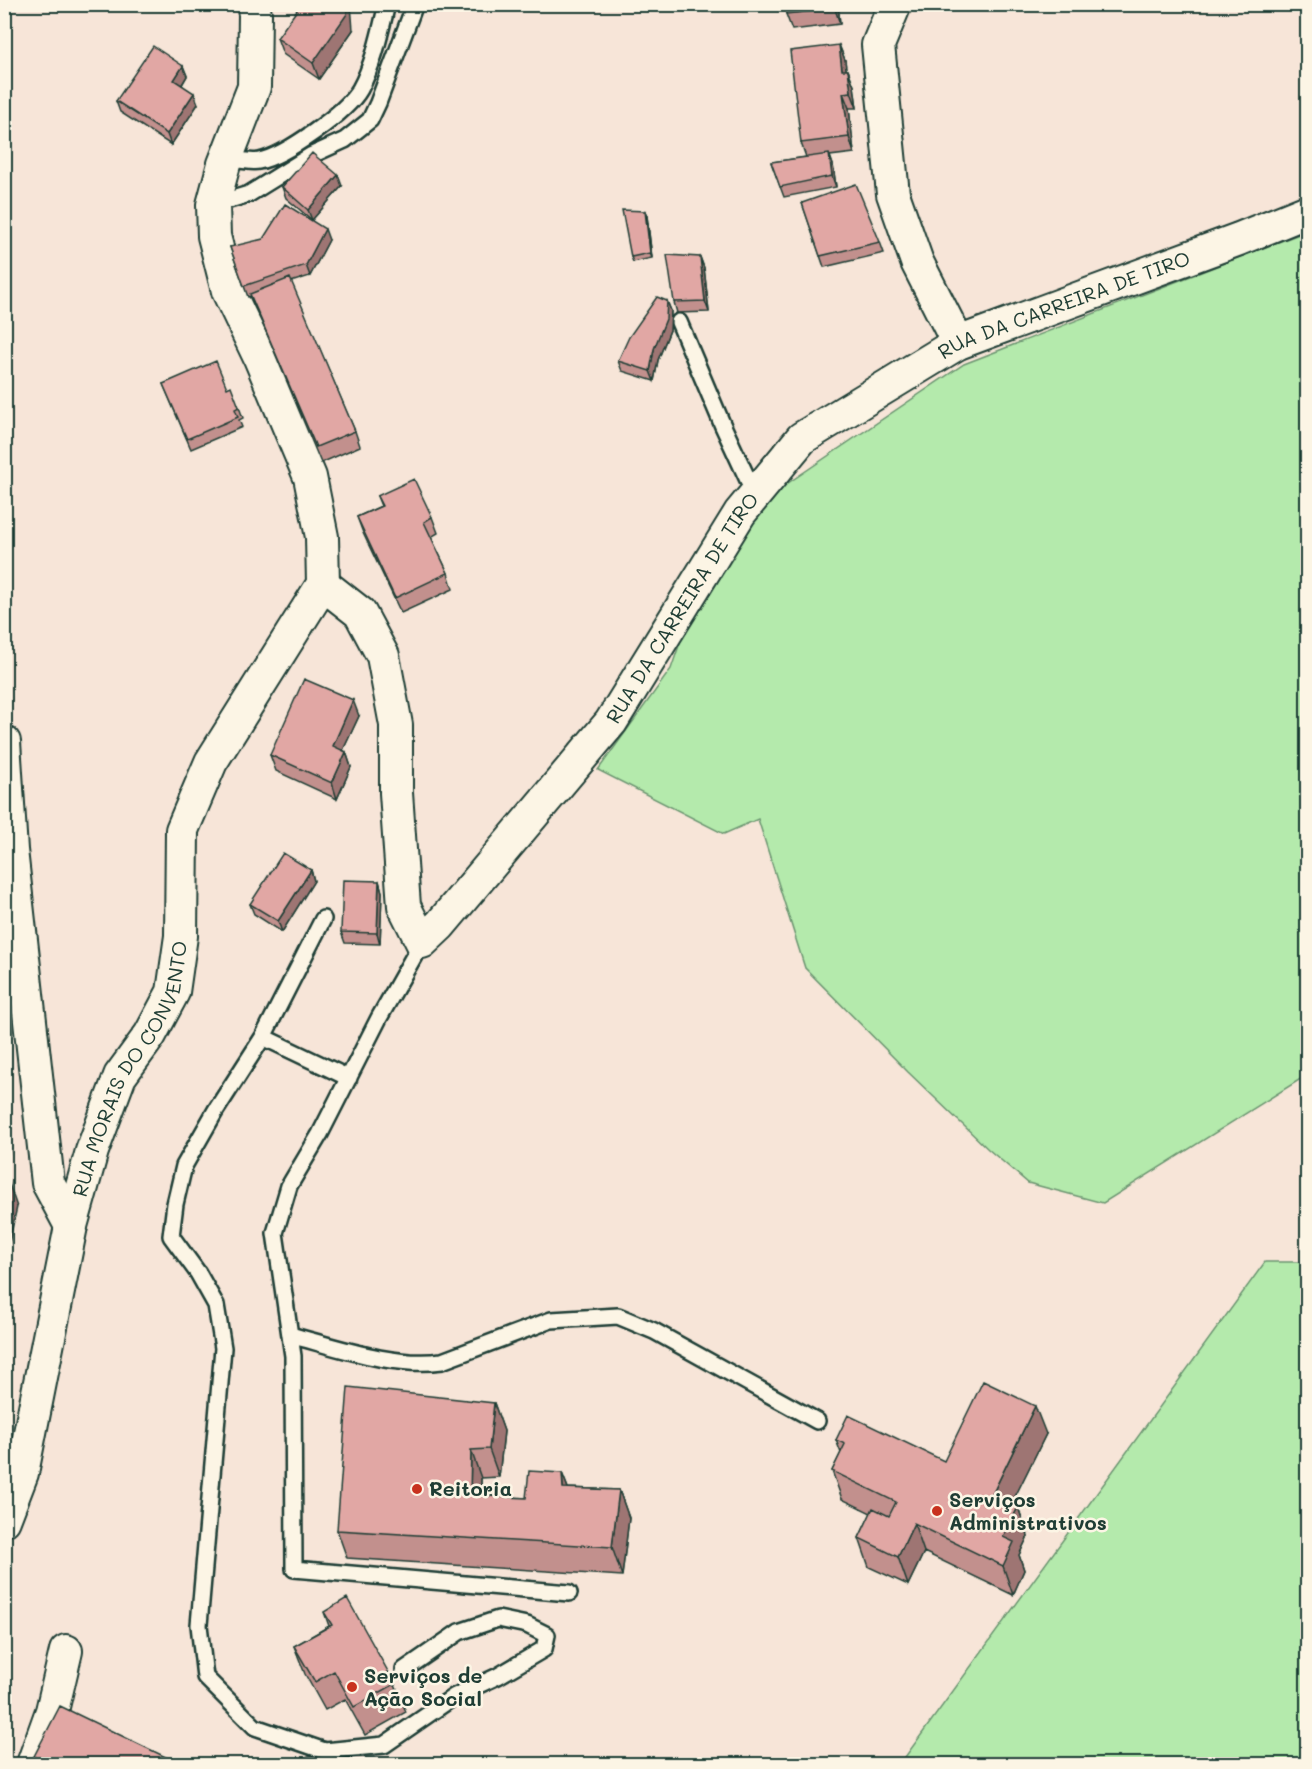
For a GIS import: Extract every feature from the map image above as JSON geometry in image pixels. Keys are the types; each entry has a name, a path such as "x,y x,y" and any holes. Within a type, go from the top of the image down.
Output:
{"street":[{"path":"253,4 255,14 254,87 226,158 213,205 214,236 228,291 260,357 310,477 322,537 323,584 360,614 383,656 396,725 396,792 404,906 422,942"},
{"path":"895,4 878,45 893,194 917,262 958,343"},
{"name":"RUA DA CARREIRA DE TIRO","path":"422,942 440,925 611,722 740,513 802,438 958,343 1239,239 1308,211"},
{"name":"RUA MORAIS DO CONVENTO","path":"4,1520 22,1473 71,1226 92,1151 120,1076 150,1035 173,992 181,936 182,831 211,762 323,584"},
{"path":"4,742 10,850 48,1183 71,1226"},
{"path":"33,1764 63,1717 66,1651"}],"lane":[{"path":"226,158 258,161 293,147 346,106 360,89 377,47 387,4"},
{"path":"213,205 249,194 312,155 345,140 370,120 415,4"},
{"path":"679,322 755,495"},
{"path":"323,919 263,1037 216,1110 184,1166 175,1204 171,1236 198,1273 216,1305 223,1348 200,1626 205,1677 255,1727 325,1751 384,1745 455,1696 498,1676 544,1649 547,1635 527,1625 498,1619 459,1632 404,1670"},
{"path":"422,942 320,1134 289,1186 275,1233 293,1356 294,1569 569,1593"},
{"path":"263,1037 349,1078"},
{"path":"290,1335 383,1359 426,1364 442,1361 551,1320 618,1316 654,1331 817,1421"}],"green space":[{"path":"1307,231 1307,1075 1103,1203 1028,1183 988,1149 908,1072 805,968 758,819 724,834 598,770 671,669 695,599 763,500 964,364"},
{"path":"1265,1262 1307,1262 1307,1764 900,1764"}],"building":[{"path":"296,4 347,4 347,14 313,63 277,38 297,10"},
{"path":"785,4 834,4 835,9 786,14"},
{"path":"839,45 842,70 848,70 851,92 843,93 849,137 801,143 790,51"},
{"path":"153,46 183,66 174,80 194,93 167,134 116,101"},
{"path":"312,153 338,175 308,210 282,187"},
{"path":"829,154 832,176 780,187 771,162"},
{"path":"856,184 880,242 820,256 802,203"},
{"path":"285,204 325,229 306,265 244,286 230,247 263,239"},
{"path":"622,210 645,211 650,253 631,257"},
{"path":"667,255 700,257 705,301 674,302"},
{"path":"290,278 355,431 316,447 250,294"},
{"path":"657,297 667,301 666,319 654,349 650,371 618,361 629,337"},
{"path":"216,361 227,388 231,386 239,407 235,409 238,417 187,439 163,384"},
{"path":"414,479 432,517 424,522 448,573 395,598 357,517 382,506 377,496"},
{"path":"304,679 353,700 333,746 346,752 332,783 270,755"},
{"path":"283,853 311,870 278,921 250,904"},
{"path":"343,880 379,881 377,933 341,932"},
{"name":"Serviços Administrativos","path":"983,1381 1035,1406 992,1495 1018,1507 1003,1537 1014,1542 1003,1566 914,1523 898,1557 859,1538 873,1508 889,1516 896,1502 832,1471 845,1444 836,1440 848,1415 944,1461"},
{"name":"Reitoria","path":"348,1387 494,1403 489,1449 471,1450 470,1495 526,1498 529,1471 562,1473 563,1488 619,1490 612,1547 337,1530"},
{"path":"347,1598 395,1684 354,1707 334,1671 315,1682 294,1646 332,1625 324,1612"},
{"path":"60,1706 180,1764 30,1764"}],"place":[{"name":"Reitoria","path":"417,1489"},
{"name":"Serviços Administrativos","path":"937,1511"},
{"name":"Serviços de Ação Social","path":"352,1687"}]}
